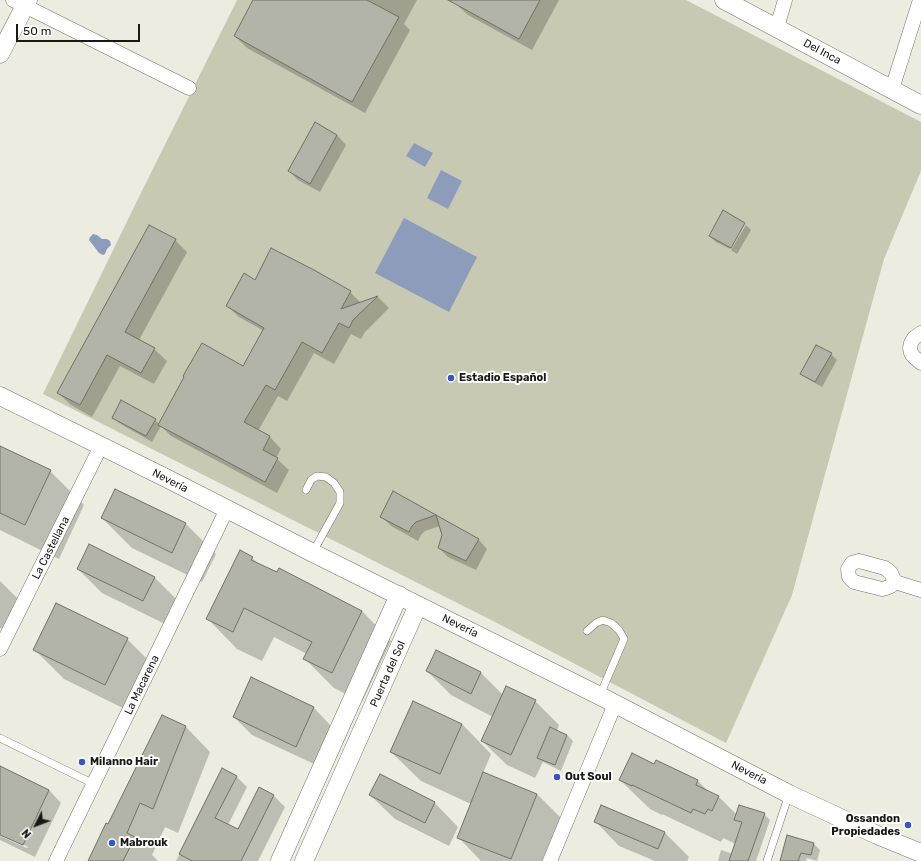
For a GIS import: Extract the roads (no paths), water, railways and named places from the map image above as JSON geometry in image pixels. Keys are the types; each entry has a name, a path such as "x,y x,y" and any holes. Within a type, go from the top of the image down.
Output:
{"street":[{"name":"Del Inca","path":"724,0 921,104"},
{"path":"776,27 785,0"},
{"path":"892,89 920,0"},
{"path":"0,54 22,2 189,88"},
{"path":"921,333 911,342 910,348 911,353 921,363"},
{"name":"Nevería","path":"0,396 608,700 789,794 877,835 921,853"},
{"name":"La Castellana","path":"0,649 101,446"},
{"name":"La Macarena","path":"56,861 227,509"},
{"path":"895,582 921,590"},
{"name":"Puerta del Sol","path":"285,859 338,732 399,596"},
{"name":"Puerta del Sol","path":"304,861 418,605"},
{"path":"550,861 608,700"},
{"path":"338,732 357,742"}],"lane":[{"path":"306,490 311,480 317,476 326,477 334,483 340,492 340,503 313,553"},
{"path":"587,631 596,623 603,620 611,623 619,630 624,639 608,700"},
{"path":"0,738 94,784"},
{"path":"767,861 789,794"}],"water":[{"path":"414,143 433,153 425,167 406,156"},
{"path":"441,170 462,181 448,209 427,198"},
{"path":"404,218 477,257 449,312 375,273"},
{"path":"93,234 110,241 111,245 105,254 103,255 99,253 89,240"}],"place":[{"name":"Estadio Español","path":"451,378"},
{"name":"Milanno Hair","path":"82,762"},
{"name":"Out Soul","path":"557,777"},
{"name":"Ossandon Propiedades","path":"908,825"},
{"name":"Mabrouk","path":"112,843"}]}
